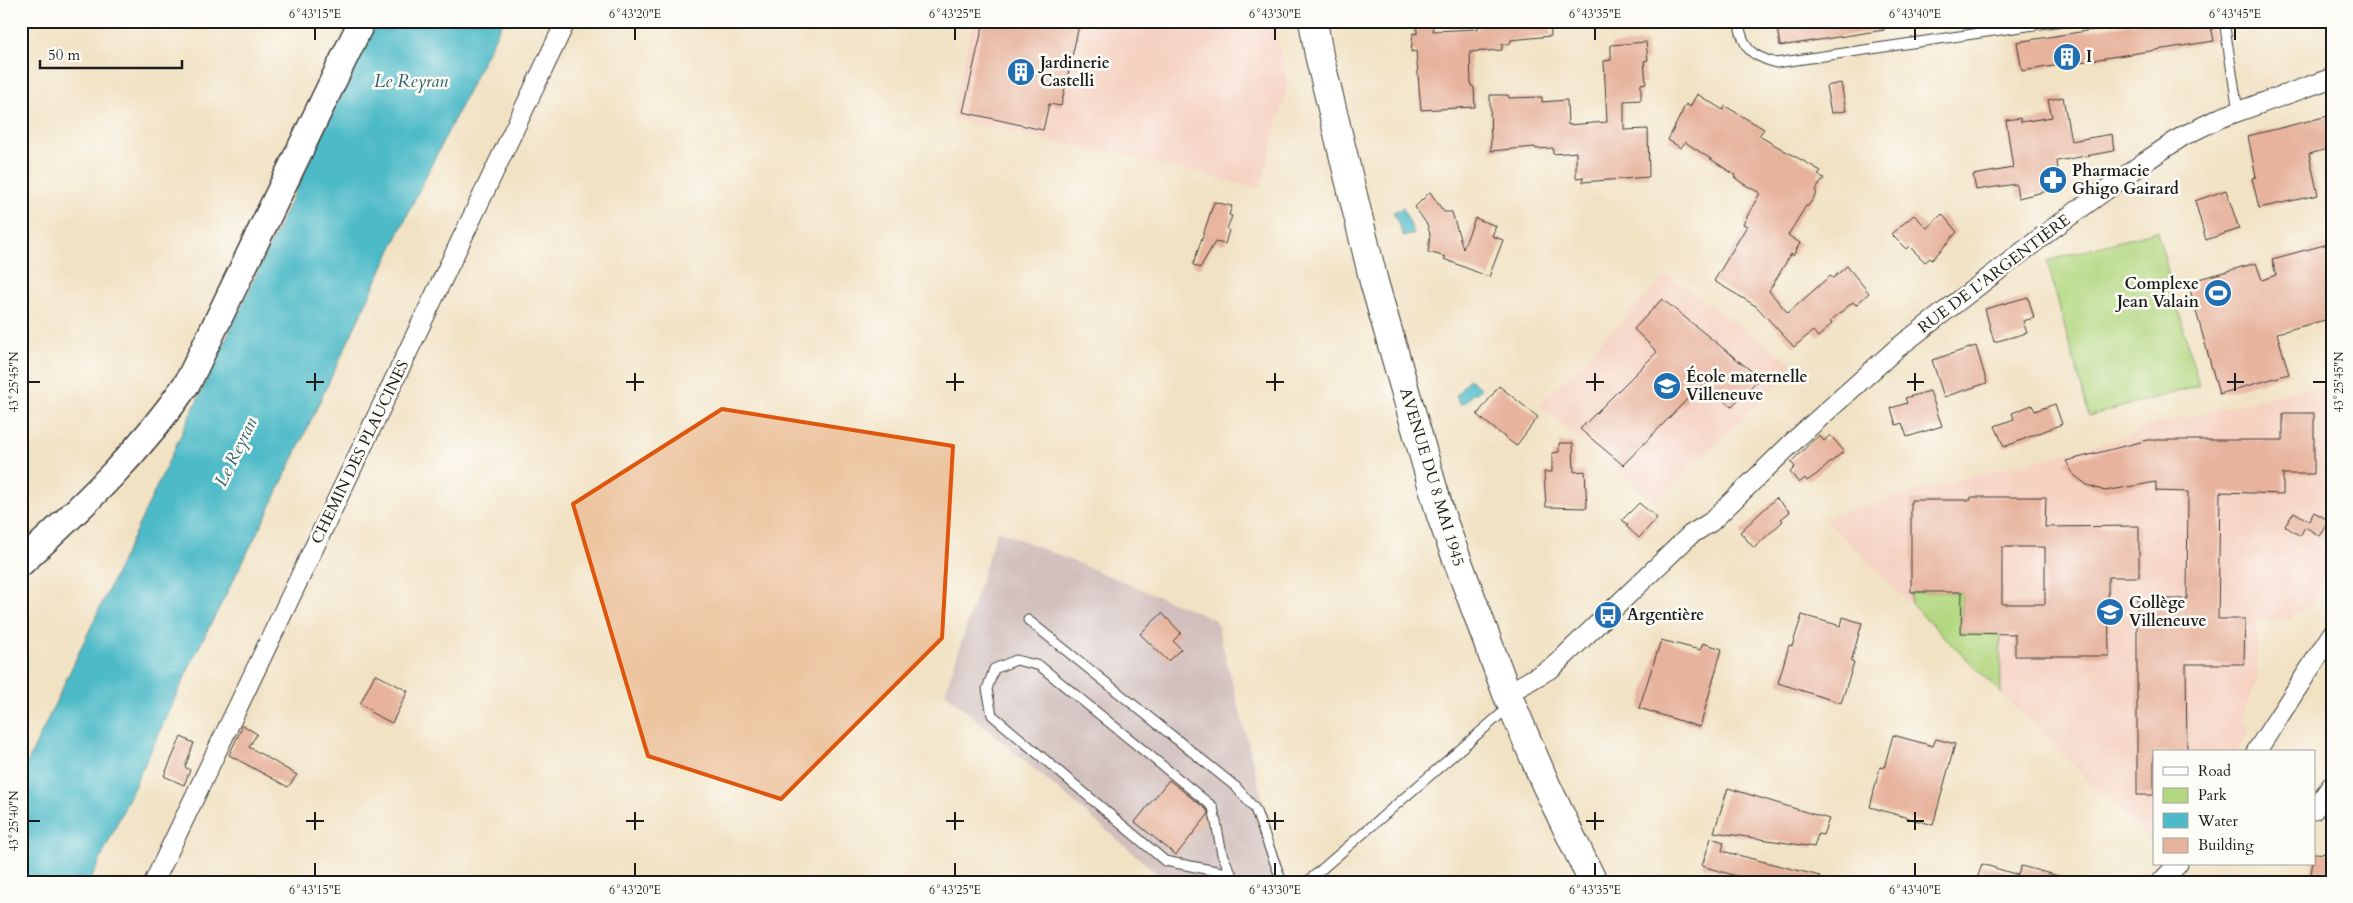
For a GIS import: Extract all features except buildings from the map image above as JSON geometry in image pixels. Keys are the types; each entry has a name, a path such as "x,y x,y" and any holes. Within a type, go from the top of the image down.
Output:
{"main road":[{"path":"21,562 99,491 164,417 188,382 362,21"},
{"name":"AVENUE DU 8 MAI 1945","path":"1308,21 1319,55"},
{"name":"AVENUE DU 8 MAI 1945","path":"1313,21 1319,55 1374,282 1441,516 1510,699 1546,785 1593,882"}],"street":[{"name":"CHEMIN DES PLAUCINES","path":"154,882 566,21"},
{"name":"RUE DE L'ARGENTIÈRE","path":"1510,699 1553,667 1690,535 1711,522 1795,440 1896,349 2056,226 2183,136 2238,111 2332,78"},
{"path":"2257,750 2332,634"},
{"path":"2316,807 2332,785"},
{"path":"2161,882 2176,866"}],"lane":[{"path":"1738,21 1742,40 1756,57 1776,63 2061,21"},
{"path":"2224,21 2238,111"},
{"path":"1028,620 1236,787 1255,809 1282,882"},
{"path":"1016,660 1040,666 1213,807 1222,854 1234,878 1165,861 992,715 987,689 994,669 1016,660"},
{"path":"1307,882 1510,699"}],"highlighted area":[{"path":"722,409 953,446 942,638 781,799 648,756 573,504"}],"shaded area":[{"path":"973,21 1273,21 1288,86 1260,189 1148,161 952,119"},
{"name":"École maternelle Villeneuve","path":"1668,275 1796,367 1655,502 1539,405"},
{"name":"Collège Villeneuve","path":"2321,385 2332,390 2332,575 2311,606 2290,619 2257,621 2257,681 2241,718 2249,732 2237,750 2153,750 2153,844 1824,518 1927,488 2126,438 2146,427"},
{"path":"997,530 1216,620 1284,882 1167,882 945,693"}],"green space":[{"path":"2157,231 2199,386 2089,416 2047,261"},
{"path":"1911,592 1962,592 1961,633 2000,634 2001,693 1911,604"}],"water":[{"name":"Le Reyran","path":"375,21 503,21 420,188 267,514 195,655 90,882 21,882 21,776"},
{"path":"1403,208 1414,233 1404,237 1393,212"},
{"path":"1469,379 1481,388 1477,393 1473,393 1465,403 1460,404 1456,396"}],"place":[{"name":"I","path":"2067,57"},
{"name":"Jardinerie Castelli","path":"1021,72"},
{"name":"Pharmacie Ghigo Gairard","path":"2053,180"},
{"name":"Complexe Jean Valain","path":"2218,293"},
{"name":"École maternelle Villeneuve","path":"1667,386"},
{"name":"Collège Villeneuve","path":"2110,612"},
{"name":"Argentière","path":"1608,615"}]}
